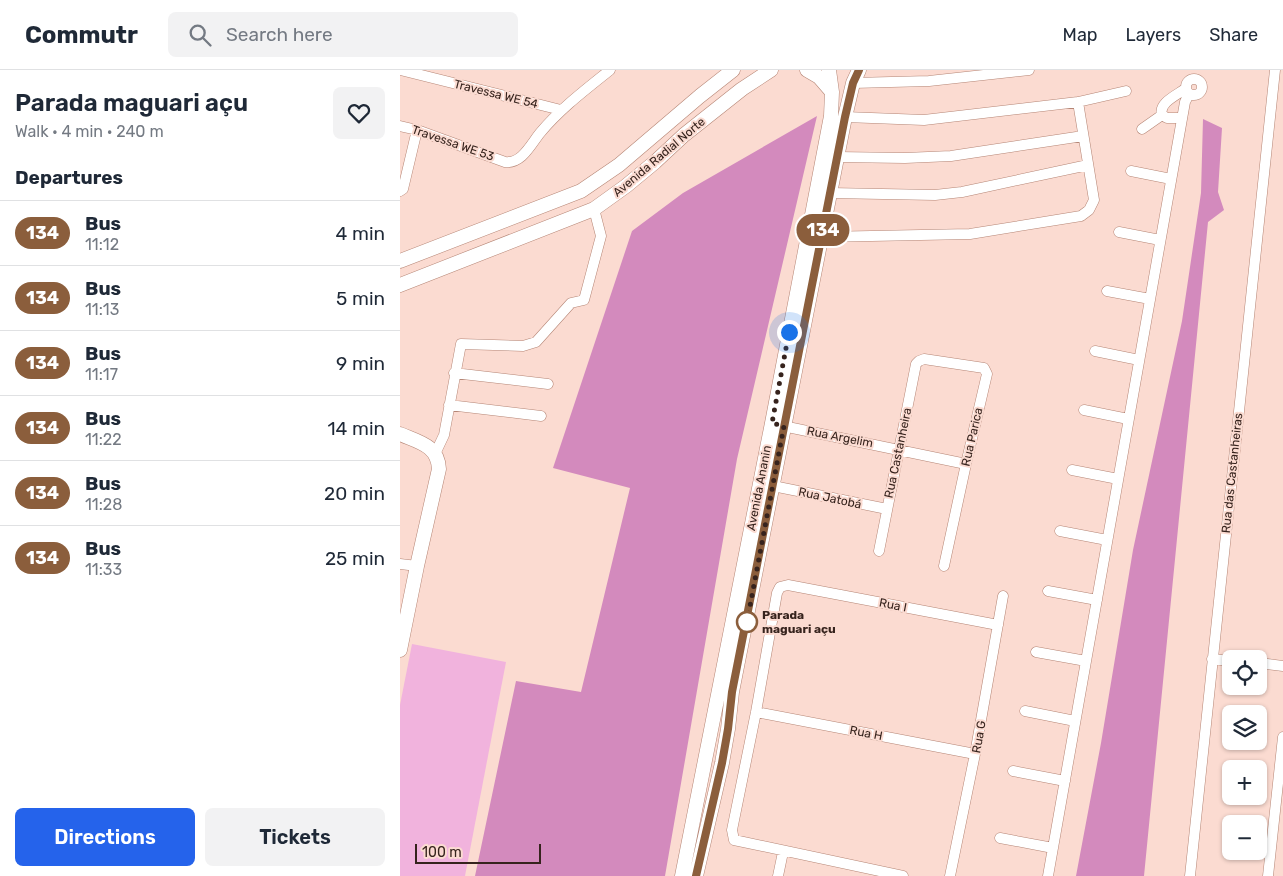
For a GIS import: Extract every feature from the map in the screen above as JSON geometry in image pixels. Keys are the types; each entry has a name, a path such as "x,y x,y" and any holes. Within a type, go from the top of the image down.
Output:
{"main road":[{"name":"Avenida Radial Norte","path":"400,261 581,190 619,165 733,70"},
{"name":"Avenida Radial Norte","path":"400,285 594,209 626,186 684,135 742,89 771,70"},
{"path":"807,70 818,77 832,92"},
{"name":"Avenida Ananin","path":"696,876 720,771 728,729 732,692 773,486 778,425 831,116 832,92 829,70"},
{"name":"Avenida Ananin","path":"682,876 778,425 822,237 845,117 856,76"},
{"path":"400,434 424,444 435,454 439,469 401,643"},
{"path":"704,767 720,771"}],"street":[{"name":"Travessa WE 54","path":"402,70 561,110"},
{"path":"561,110 610,70"},
{"path":"856,76 929,81 1029,70"},
{"name":"Rua das Castanheiras","path":"1190,876 1275,70"},
{"path":"845,117 924,120 1078,102 1126,91"},
{"path":"1048,876 1187,91 1162,105 1160,110 1162,115 1167,118 1182,118"},
{"path":"822,237 970,234 1081,216 1089,210 1094,200 1078,102"},
{"name":"Travessa WE 53","path":"400,126 417,130 505,162 514,162 522,156 561,110"},
{"path":"1142,128 1162,115"},
{"path":"400,190 403,189 417,130"},
{"path":"837,157 905,158 952,156 1083,136"},
{"path":"830,193 904,196 953,193 1088,166"},
{"path":"1131,171 1171,179"},
{"path":"435,454 444,435 454,373 461,344 523,346 532,344 571,303 584,300 601,236 594,209"},
{"path":"1119,232 1160,240"},
{"path":"1108,290 1150,299"},
{"path":"1095,352 1139,360"},
{"name":"Rua Castanheira","path":"879,551 916,364 924,359"},
{"name":"Rua Parica","path":"924,359 984,368 988,374 944,566"},
{"path":"454,373 548,384"},
{"path":"449,405 541,416"},
{"path":"1084,410 1128,419"},
{"name":"Rua Argelim","path":"778,425 966,464"},
{"path":"1072,470 1118,479"},
{"name":"Rua Jatobá","path":"773,486 886,510"},
{"path":"1060,531 1107,540"},
{"path":"400,564 417,566"},
{"name":"Rua I","path":"756,712 777,593 780,587 788,585 998,625"},
{"path":"1048,591 1097,600"},
{"name":"Rua G","path":"950,876 976,754 1003,596"},
{"path":"1036,652 1086,661"},
{"path":"1212,659 1222,660"},
{"path":"1267,665 1283,666"},
{"path":"1025,711 1075,720"},
{"path":"756,712 732,830 734,840 890,875 903,876"},
{"name":"Rua H","path":"756,712 976,754"},
{"path":"1268,876 1283,737"},
{"path":"1013,771 1064,781"},
{"path":"1000,838 1053,848"},
{"path":"778,876 783,852"}],"shaded area":[{"path":"817,116 737,459 665,876 475,876 516,681 581,692 630,488 553,468 632,231 683,193"},
{"path":"1203,119 1222,128 1218,192 1224,210 1208,222 1144,876 1076,876 1101,743 1133,550 1182,321 1201,193"},
{"path":"412,644 506,662 465,876 400,876 400,705"}],"bus line":[{"name":"134","path":"696,876 722,763 732,692 845,117 853,83 859,70"}],"place":[{"name":"Parada maguari açu","path":"747,622"}],"route":[{"path":"747,622 784,426 772,423 789,332"}]}
